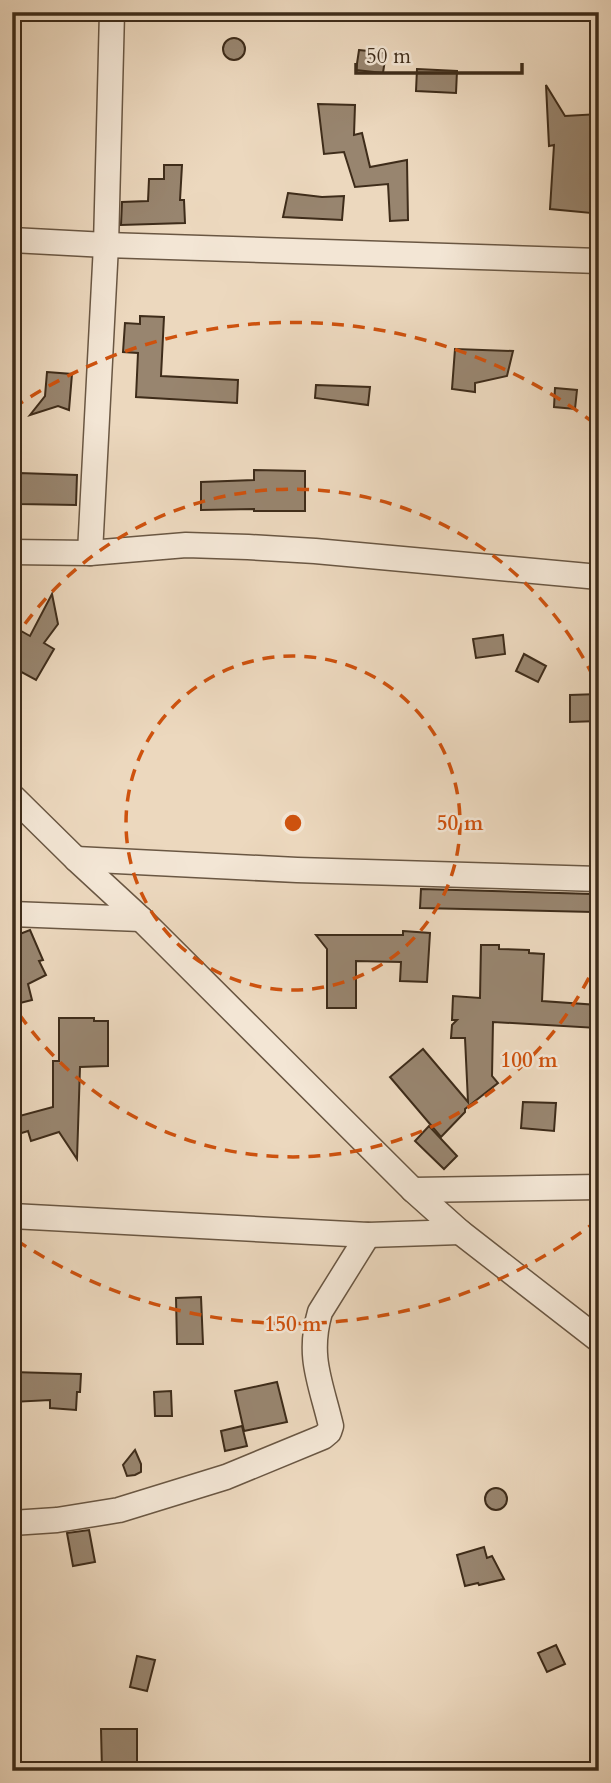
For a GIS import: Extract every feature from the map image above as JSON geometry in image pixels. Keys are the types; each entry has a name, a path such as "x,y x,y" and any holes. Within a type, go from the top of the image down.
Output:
{"street":[{"path":"90,553 106,245 112,12"},
{"path":"12,240 599,261"},
{"path":"12,552 90,553 186,545 248,547 599,577"},
{"path":"12,796 141,919 413,1190 460,1232 599,1340"},
{"path":"76,859 297,870 599,879"},
{"path":"12,914 141,919"},
{"path":"413,1190 599,1187"},
{"path":"12,1216 368,1235 460,1232"},
{"path":"12,1523 57,1520 119,1510 226,1477 323,1437 331,1426 315,1367 316,1324 320,1312 368,1235"}],"building":[{"path":"234,38 242,41 245,49 242,57 234,60 226,57 223,49 226,41"},
{"path":"359,50 386,53 383,73 356,70"},
{"path":"417,69 457,71 456,93 416,91"},
{"path":"546,85 565,116 599,114 599,195 592,195 591,213 550,209 554,145 549,146"},
{"path":"318,104 355,105 354,135 362,133 370,167 407,160 408,220 390,221 388,184 355,187 344,152 324,154"},
{"path":"164,165 182,165 180,200 184,200 185,223 121,225 122,202 148,201 149,179 164,179"},
{"path":"288,193 322,197 344,196 342,220 283,217"},
{"path":"140,316 164,317 161,376 238,380 237,403 136,397 138,353 123,352 125,323 140,324"},
{"path":"455,349 513,351 507,376 475,383 475,392 452,389"},
{"path":"47,372 72,374 69,410 58,406 30,415 45,396"},
{"path":"316,385 370,387 368,405 315,398"},
{"path":"555,388 577,390 575,409 554,407"},
{"path":"254,470 305,471 305,511 201,510 201,482 254,480"},
{"path":"19,473 77,475 76,505 19,504"},
{"path":"52,594 58,624 44,643 54,649 36,680 12,667 12,626 30,636"},
{"path":"503,635 505,654 476,658 473,639"},
{"path":"524,654 546,666 538,682 516,671"},
{"path":"599,694 599,721 570,722 570,695"},
{"path":"421,889 592,894 592,912 420,908"},
{"path":"30,930 43,960 39,961 46,975 28,984 32,1000 12,1005 12,937"},
{"path":"403,931 430,933 427,982 400,981 401,962 356,961 356,1008 327,1008 327,949 316,935 403,935"},
{"path":"481,945 499,945 499,949 529,950 529,953 544,954 542,1001 598,1005 597,1028 493,1022 492,1076 498,1083 465,1109 441,1137 390,1077 423,1049 468,1102 465,1038 451,1038 452,1025 457,1020 452,1020 453,996 480,998"},
{"path":"59,1018 94,1018 94,1021 108,1021 108,1066 80,1067 77,1159 59,1132 31,1141 28,1131 12,1136 12,1118 53,1107 53,1061 59,1061"},
{"path":"523,1102 556,1103 554,1131 521,1128"},
{"path":"429,1126 457,1156 444,1169 415,1141"},
{"path":"201,1297 203,1344 177,1344 176,1298"},
{"path":"12,1372 81,1374 76,1410 50,1408 50,1400 12,1402"},
{"path":"277,1382 287,1422 244,1431 235,1391"},
{"path":"171,1391 172,1416 155,1416 154,1392"},
{"path":"242,1426 247,1446 225,1451 221,1431"},
{"path":"135,1450 141,1464 141,1472 127,1476 123,1465"},
{"path":"496,1488 504,1491 507,1499 504,1507 496,1510 488,1507 485,1499 488,1491"},
{"path":"89,1530 95,1562 73,1566 67,1533"},
{"path":"484,1547 487,1558 492,1556 504,1579 465,1586 457,1555"},
{"path":"556,1645 565,1664 547,1672 538,1653"},
{"path":"137,1656 155,1660 147,1691 130,1687"},
{"path":"101,1729 137,1729 137,1771 102,1771"}]}
